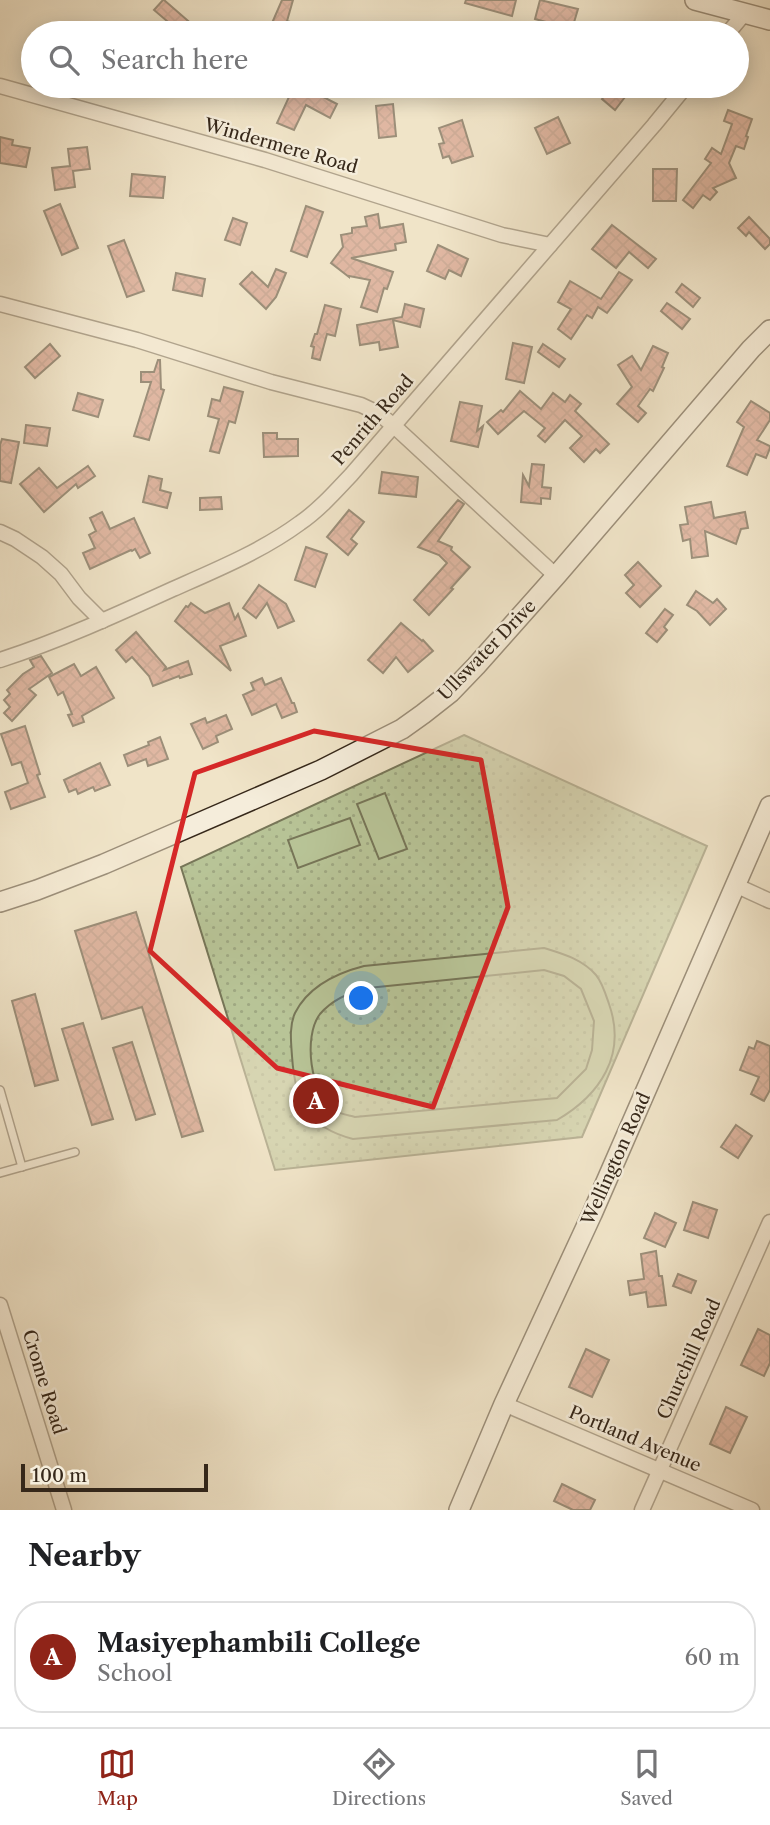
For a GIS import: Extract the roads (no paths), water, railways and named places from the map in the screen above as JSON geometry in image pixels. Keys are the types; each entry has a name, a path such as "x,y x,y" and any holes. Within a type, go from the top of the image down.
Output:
{"street":[{"path":"695,0 770,20"},
{"path":"738,21 744,14"},
{"name":"Windermere Road","path":"0,86 21,92"},
{"name":"Windermere Road","path":"43,98 265,160 502,235 550,246"},
{"name":"Penrith Road","path":"0,660 44,646 102,621 251,552 301,523 351,475 676,98"},
{"path":"0,304 361,405 378,413 556,576"},
{"name":"Ullswater Drive","path":"0,902 104,864 321,770 402,729 451,692 476,666 770,330"},
{"path":"0,533 15,539 42,557 61,574 79,598 102,621"},
{"name":"Wellington Road","path":"459,1510 503,1404 592,1214 770,806"},
{"path":"734,885 770,901"},
{"name":"Churchill Road","path":"642,1510 770,1223"},
{"name":"Crome Road","path":"0,1305 64,1510"},
{"name":"Portland Avenue","path":"503,1404 752,1510"}],"lane":[{"path":"0,1090 22,1167"},
{"path":"0,1173 75,1152"}],"place":[{"name":"Masiyephambili College","path":"316,1101"}]}
